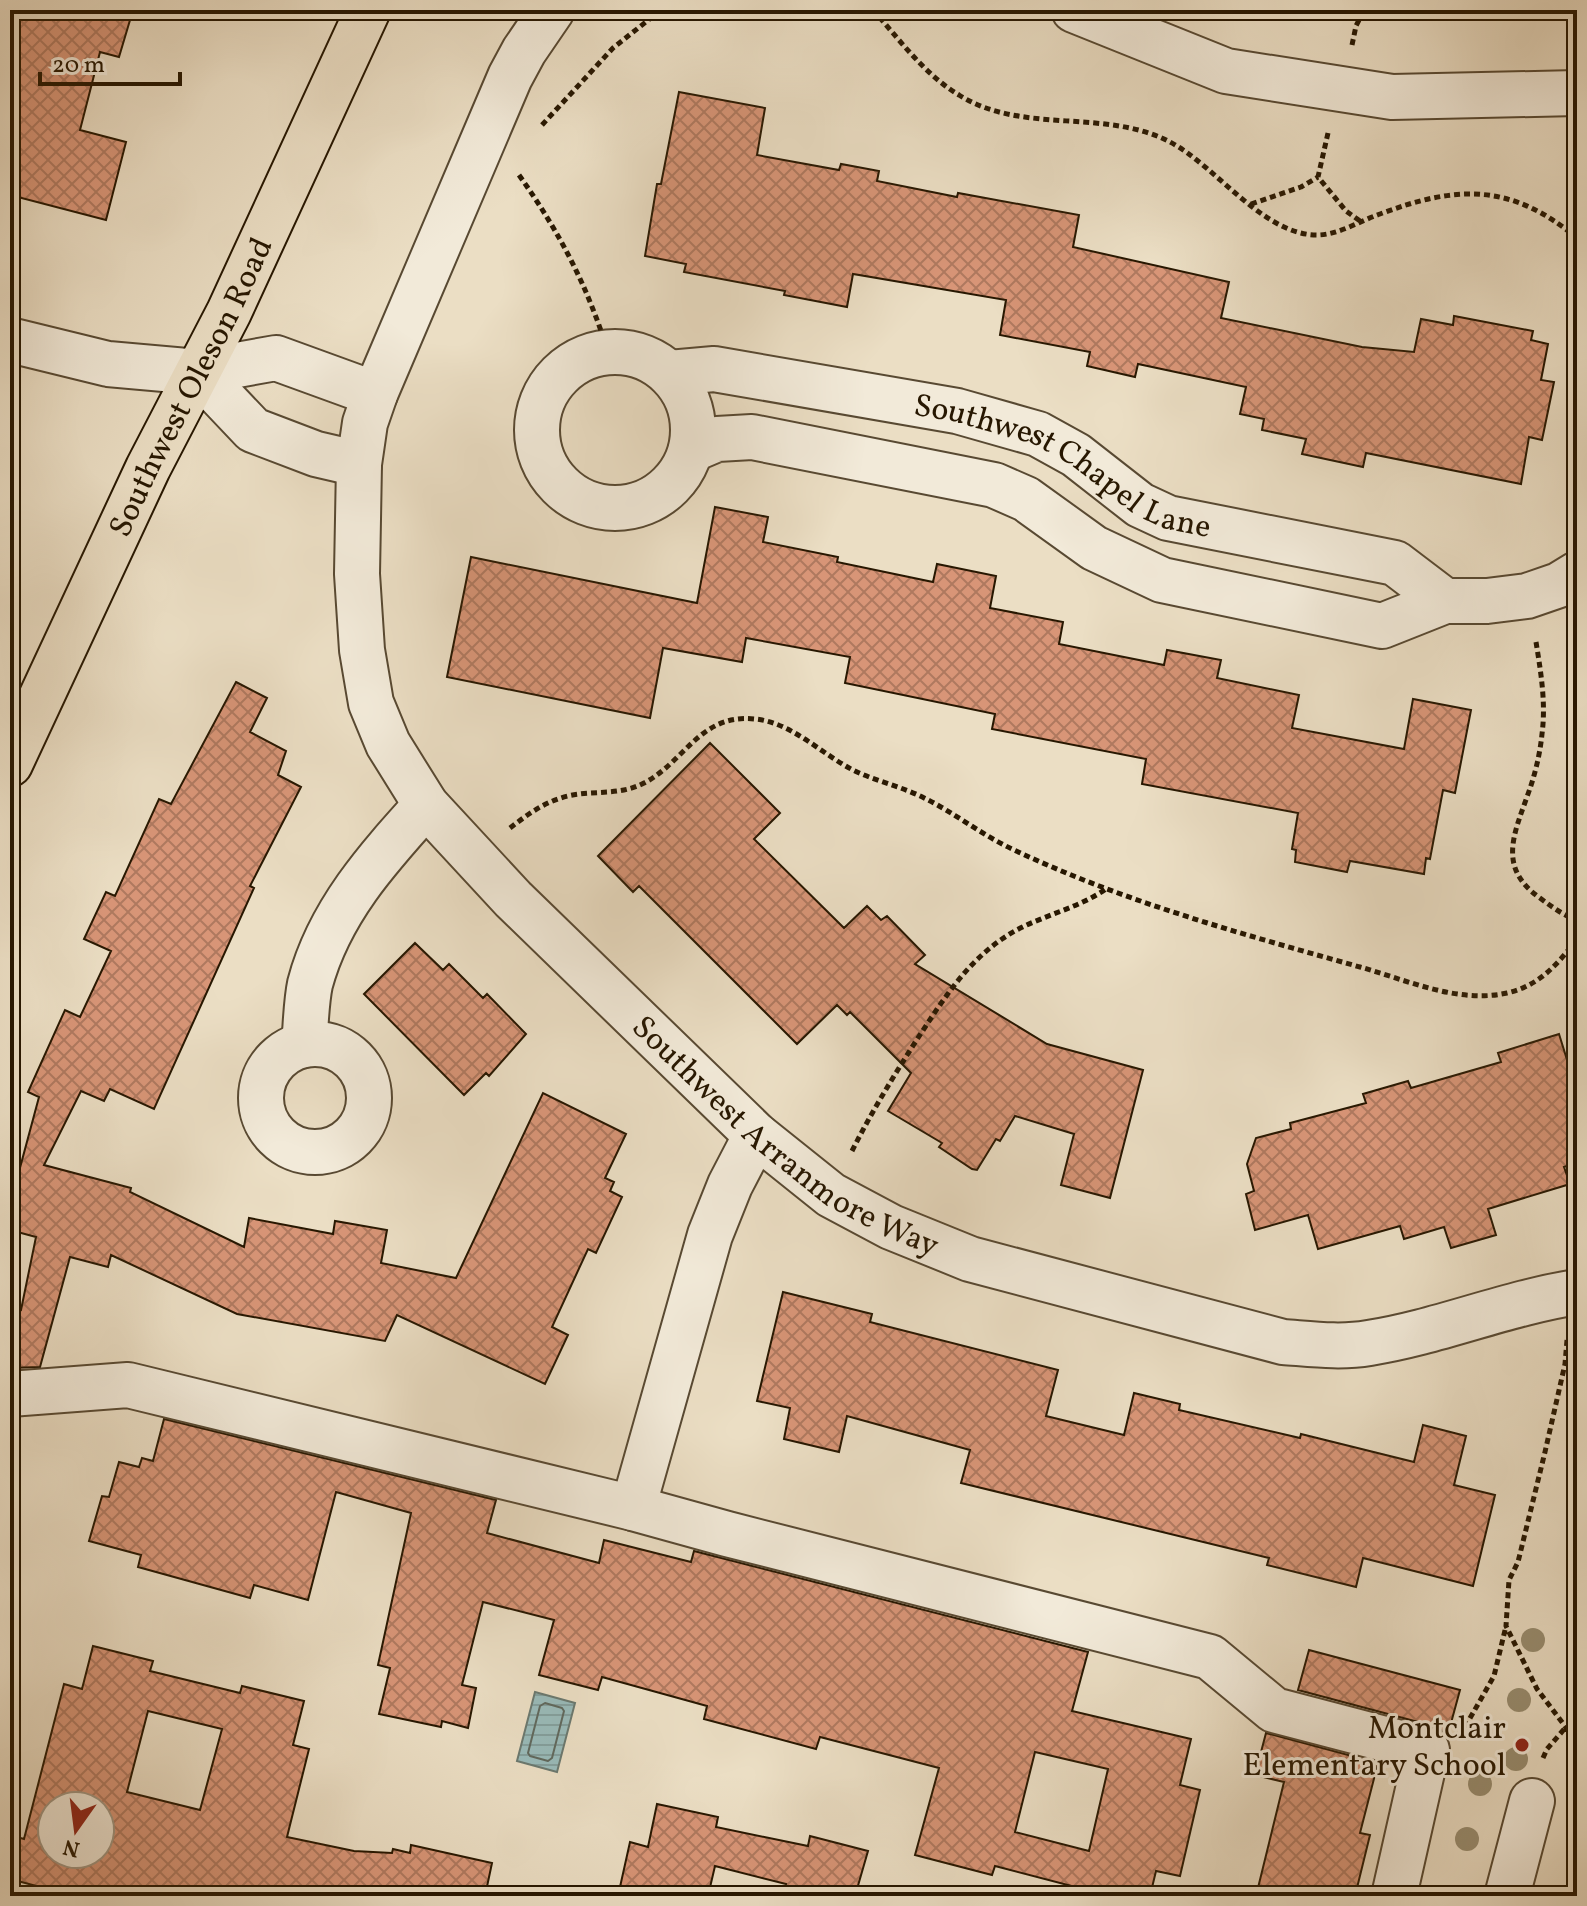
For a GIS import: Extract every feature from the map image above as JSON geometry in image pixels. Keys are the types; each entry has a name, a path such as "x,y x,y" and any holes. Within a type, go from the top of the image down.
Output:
{"main road":[{"name":"Southwest Oleson Road","path":"10,764 148,468 229,312 368,10"}],"street":[{"name":"Southwest Arranmore Way","path":"552,10 510,77 365,423 359,464 357,574 362,650 371,703 388,744 426,805 480,866 756,1135 831,1195 917,1239 970,1259 1283,1342 1366,1344 1550,1296 1572,1312"},
{"path":"1074,10 1226,71 1392,97 1577,93"},
{"path":"10,340 108,364 198,372 276,358 375,394"},
{"path":"608,352 642,357 669,373 685,395 695,422 691,450 675,480 653,499 622,508 593,505 566,492 547,470 536,438 539,406 554,380 576,361 608,352"},
{"name":"Southwest Chapel Lane","path":"669,373 714,369 957,411 1038,434 1076,455 1140,505 1168,518 1395,563 1445,601"},
{"path":"198,372 253,430 316,454 359,464"},
{"name":"Southwest Chapel Lane","path":"691,450 717,439 752,437 994,485 1026,499 1094,548 1162,580 1382,626 1445,601 1487,601 1527,596 1559,585 1577,574"},
{"path":"304,1045 309,987 318,958 335,922 365,875 426,805"},
{"path":"633,1508 710,1235 730,1185 756,1135"},
{"path":"10,1394 128,1385 633,1508 1210,1657 1274,1710 1427,1750 1394,1896"},
{"path":"1507,1896 1532,1801"}],"path":[{"path":"536,132 613,48 661,10"},
{"path":"873,10 932,74 959,96 1005,113 1147,132 1191,155 1270,218 1303,233 1333,232 1415,201 1454,192 1511,199 1534,207 1555,219 1577,238"},
{"path":"884,21 885,10"},
{"path":"1352,46 1356,26 1364,10"},
{"path":"1251,204 1301,187 1318,177 1330,122"},
{"path":"478,153 513,166 548,216 580,274 608,352"},
{"path":"1318,177 1346,211 1360,221"},
{"path":"1527,596 1542,678 1542,734 1535,775 1512,842 1512,857 1530,892 1577,920"},
{"path":"480,866 508,830 547,803 568,796 608,794 642,784 654,777 707,729 724,722 753,718 784,728 851,769 918,795 1009,848 1106,888 1195,922 1460,996 1506,993 1536,981 1550,971 1577,939"},
{"path":"831,1195 883,1091 949,989 994,945 1017,930 1089,899 1106,888"},
{"path":"1427,1750 1464,1728 1494,1676 1506,1626 1509,1580 1518,1562 1545,1452 1565,1364 1572,1312"},
{"path":"1506,1626 1537,1689 1577,1742"}],"water":[{"path":"535,1692 575,1703 557,1772 517,1761"}],"building":[{"path":"10,10 133,10 119,57 100,52 80,130 126,142 106,220 10,195"},
{"path":"679,92 765,108 757,155 839,170 841,164 879,171 877,181 957,197 958,193 1079,215 1073,247 1229,282 1221,318 1362,347 1414,352 1421,319 1453,325 1454,316 1533,331 1531,340 1548,344 1541,380 1554,382 1542,440 1529,437 1521,484 1366,453 1363,467 1302,454 1306,439 1262,430 1264,419 1240,414 1246,387 1138,364 1135,377 1087,366 1090,352 1000,335 1006,300 853,274 847,307 784,295 785,291 684,272 686,264 645,256 657,184 661,184"},
{"path":"715,507 768,517 763,542 838,557 837,562 933,582 937,564 996,576 990,608 1063,622 1059,644 1164,665 1167,650 1221,660 1217,678 1299,695 1292,728 1404,749 1413,699 1471,710 1455,793 1443,790 1430,859 1426,858 1424,874 1350,861 1347,872 1295,862 1296,850 1292,849 1298,813 1142,784 1146,759 992,729 995,714 845,683 850,657 746,638 742,662 663,648 650,718 447,677 471,557 697,603"},
{"path":"236,682 267,698 250,732 286,751 278,775 301,787 250,886 254,888 154,1109 110,1089 104,1101 81,1091 44,1165 131,1188 130,1192 244,1247 249,1218 333,1234 335,1221 387,1230 381,1263 456,1278 543,1093 626,1134 605,1178 614,1182 610,1191 622,1197 596,1253 588,1249 552,1327 568,1335 545,1384 397,1315 385,1341 237,1314 111,1255 108,1267 70,1257 40,1367 10,1368 13,1353 10,1352 10,1307 21,1310 36,1237 10,1230 10,1205 39,1097 28,1092 65,1010 80,1017 111,951 84,939 106,892 115,896 159,799 171,804"},
{"path":"710,743 780,813 754,839 844,928 867,906 881,920 887,916 925,955 915,964 1047,1044 1143,1070 1110,1198 1061,1185 1074,1134 1015,1116 977,1170 939,1147 942,1143 888,1111 911,1073 850,1012 847,1015 837,1005 797,1044 639,886 633,892 598,856"},
{"path":"415,943 443,970 449,964 483,998 487,994 526,1034 489,1076 486,1073 464,1095 364,994"},
{"path":"1559,1034 1577,1092 1577,1163 1564,1167 1570,1184 1488,1209 1496,1235 1451,1248 1444,1227 1404,1239 1400,1226 1318,1249 1308,1215 1255,1230 1246,1194 1254,1191 1247,1164 1256,1138 1291,1129 1290,1123 1366,1103 1363,1094 1408,1081 1411,1088 1501,1062 1498,1053"},
{"path":"783,1292 872,1314 870,1322 1058,1370 1046,1416 1124,1435 1134,1393 1180,1404 1179,1410 1300,1438 1301,1434 1414,1462 1423,1425 1466,1436 1454,1485 1495,1495 1473,1586 1363,1558 1356,1587 1267,1565 1269,1558 961,1483 970,1450 847,1416 839,1452 784,1439 790,1408 757,1401"},
{"path":"164,1419 496,1500 487,1533 599,1563 604,1540 691,1562 694,1551 1088,1652 1072,1711 1191,1739 1180,1785 1200,1790 1180,1876 1156,1871 1150,1896 1086,1896 1087,1890 995,1866 992,1875 915,1855 939,1768 820,1737 816,1749 704,1719 707,1706 602,1677 598,1690 539,1675 554,1620 483,1602 462,1685 476,1688 468,1728 442,1721 441,1727 379,1714 390,1668 378,1665 411,1513 336,1492 308,1600 254,1585 250,1598 138,1567 141,1555 89,1541 102,1496 109,1497 119,1462 139,1467 142,1458 153,1461","holes":["1035,1752 1108,1769 1089,1851 1015,1832"]},
{"path":"93,1646 153,1661 150,1671 240,1693 242,1686 304,1701 293,1745 309,1749 287,1837 354,1851 392,1853 393,1849 410,1853 411,1845 492,1863 485,1896 74,1896 10,1879 10,1835 24,1839 36,1792 36,1870 116,1870 116,1790 37,1790 64,1684 82,1689","holes":["148,1711 222,1729 200,1810 127,1792"]},
{"path":"1309,1650 1460,1690 1448,1734 1433,1726 1298,1690"},
{"path":"1266,1733 1378,1763 1360,1833 1370,1835 1355,1896 1256,1896 1284,1782 1255,1775"},
{"path":"657,1804 718,1817 716,1827 808,1846 810,1836 868,1851 855,1896 783,1896 786,1884 715,1866 708,1896 618,1896 630,1842 648,1847"}],"place":[{"name":"Montclair Elementary School","path":"1522,1745"}]}
